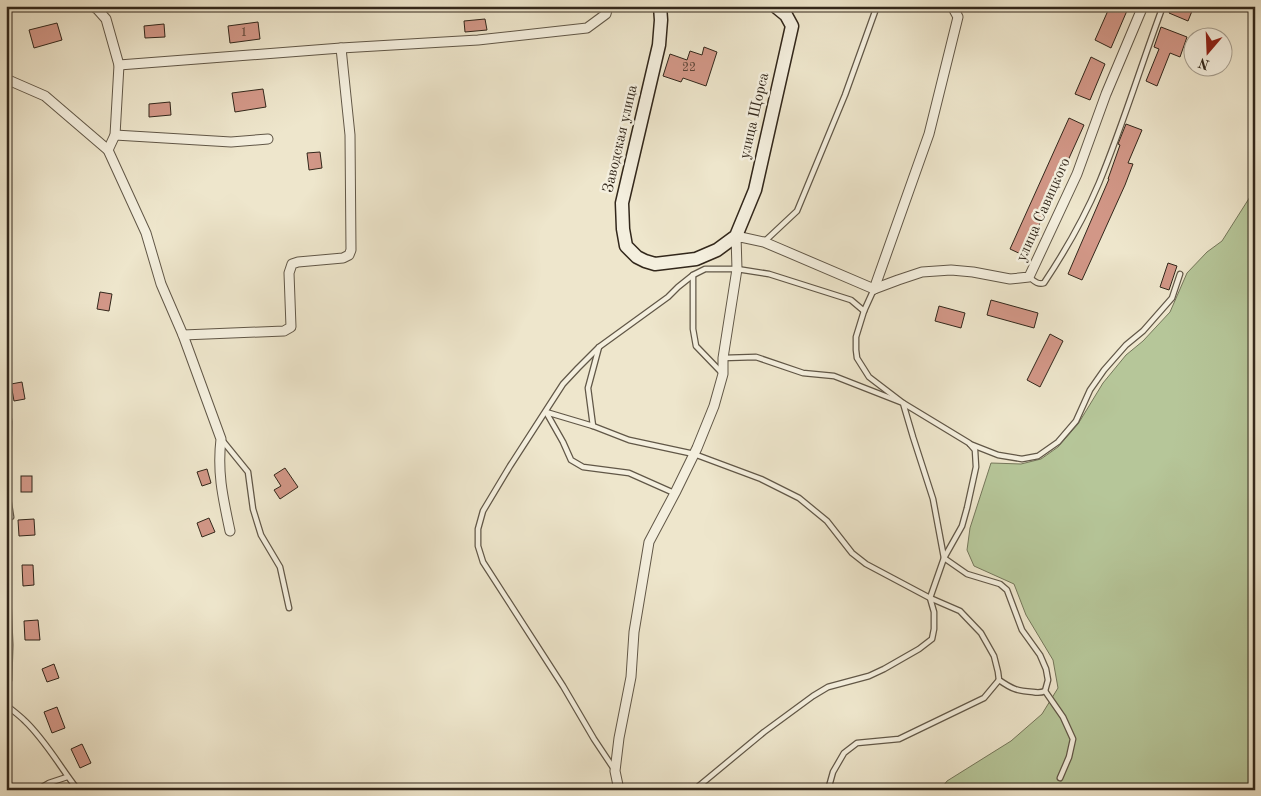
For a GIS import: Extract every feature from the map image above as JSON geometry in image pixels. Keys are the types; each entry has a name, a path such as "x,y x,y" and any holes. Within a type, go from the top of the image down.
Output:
{"street":[{"path":"94,6 106,19 120,65 116,134 108,150"},
{"path":"120,65 341,48 478,40 587,28 606,14 608,6"},
{"name":"Заводская улица","path":"660,6 659,45 622,203 623,230 626,246 645,262 655,264 696,259 717,250 736,236"},
{"name":"улица Щорса","path":"736,236 755,190 792,26 786,15 775,6"},
{"path":"619,790 616,771 619,738 631,677 634,632 649,542 694,454 714,406 723,374 723,358 737,269 736,236 764,242 874,289 929,134 958,17 952,6"},
{"name":"улица Савицкого","path":"874,289 922,272 951,270 1010,279 1029,277 1076,174 1106,94 1143,6"},
{"path":"183,335 284,332 291,327 290,273 292,264 343,258 349,255 351,250 350,135 341,48"},
{"path":"6,79 44,96 108,150 146,233 161,284 183,335 221,439 219,474 230,531"},
{"path":"116,134 231,142 268,139"}],"lane":[{"path":"764,242 797,211 845,95 877,6"},
{"path":"1029,277 1036,282 1044,283 1080,222 1106,165 1163,6"},
{"path":"616,771 594,740 563,686 484,562 478,546 478,529 483,511 564,384 578,368 599,347 668,297 693,275 705,269 737,269 769,274 851,300 864,311"},
{"path":"874,289 864,311 856,337 857,358 869,376 904,403 969,443 998,455 1022,459 1038,456 1058,442 1076,421 1090,390 1104,370 1126,345 1143,331 1172,298 1180,274"},
{"path":"693,275 693,329 696,346 723,374"},
{"path":"593,426 588,388 599,347"},
{"path":"723,358 756,357 803,373 834,376 904,403"},
{"path":"6,398 9,422 7,493 11,517"},
{"path":"904,403 933,499 944,558 967,574 1000,584 1007,590 1022,630 1040,655 1046,669 1048,680 1045,691 1063,717 1073,739 1069,756 1060,778"},
{"path":"546,412 593,426 629,440 694,454 762,479 799,498 827,521 852,553 866,564 930,598 960,611 981,633 994,656 999,680 1008,687 1020,691 1042,693 1045,691"},
{"path":"546,412 572,460 583,467 629,473 675,493"},
{"path":"221,439 248,472 253,509 261,535 280,567 289,608"},
{"path":"694,790 764,732 813,696 828,687 868,676 884,669 919,649 932,639 934,612 930,598 944,558 962,526 976,467 975,450 969,443"},
{"path":"6,589 10,645 9,680 6,686"},
{"path":"828,790 833,772 844,752 857,743 899,739 984,698 999,680"},
{"path":"6,705 25,721 51,752 78,790"},
{"path":"37,790 49,783 68,777"}],"green space":[{"path":"1255,189 1255,790 940,790 947,781 1011,741 1042,714 1058,688 1053,660 1026,615 1014,584 974,566 967,550 970,528 991,463 1021,464 1041,459 1058,447 1078,424 1103,383 1126,355 1143,341 1170,312 1187,273 1207,252 1222,241"}],"building":[{"path":"1110,6 1129,6 1111,48 1095,40"},
{"path":"1172,6 1194,6 1188,21 1169,13"},
{"path":"485,19 487,30 465,32 464,21"},
{"path":"258,22 260,39 230,43 228,26"},
{"path":"57,23 62,40 34,48 29,30"},
{"path":"164,24 165,37 145,38 144,26"},
{"path":"1161,27 1184,36 1184,46 1180,57 1170,53 1157,86 1146,81 1159,49 1154,47"},
{"path":"704,47 717,52 706,86 683,78 681,82 663,76 670,54 687,60 690,51 702,55"},
{"path":"1091,57 1105,64 1090,100 1075,94"},
{"path":"263,89 266,107 235,112 232,93"},
{"path":"170,102 171,115 149,117 149,104"},
{"path":"1069,118 1084,125 1025,256 1010,249"},
{"path":"1126,124 1142,130 1128,163 1133,164 1082,280 1068,274 1109,179 1120,145 1118,144"},
{"path":"320,152 322,168 309,170 307,153"},
{"path":"1168,263 1177,266 1169,290 1160,287"},
{"path":"100,292 112,294 109,311 97,309"},
{"path":"991,300 1038,313 1034,328 987,315"},
{"path":"939,306 965,313 961,328 935,321"},
{"path":"1050,334 1063,341 1040,387 1027,380"},
{"path":"22,382 25,399 14,401 11,384"},
{"path":"285,468 298,487 280,499 274,490 281,486 274,475"},
{"path":"207,469 211,483 202,486 197,472"},
{"path":"21,476 32,476 32,492 21,492"},
{"path":"209,518 215,532 202,537 197,523"},
{"path":"34,519 35,535 19,536 18,520"},
{"path":"22,565 33,565 34,585 23,586"},
{"path":"38,620 40,640 25,640 24,621"},
{"path":"54,664 59,678 47,682 42,669"},
{"path":"57,707 65,728 52,733 44,712"},
{"path":"82,744 91,763 80,768 71,749"}]}
